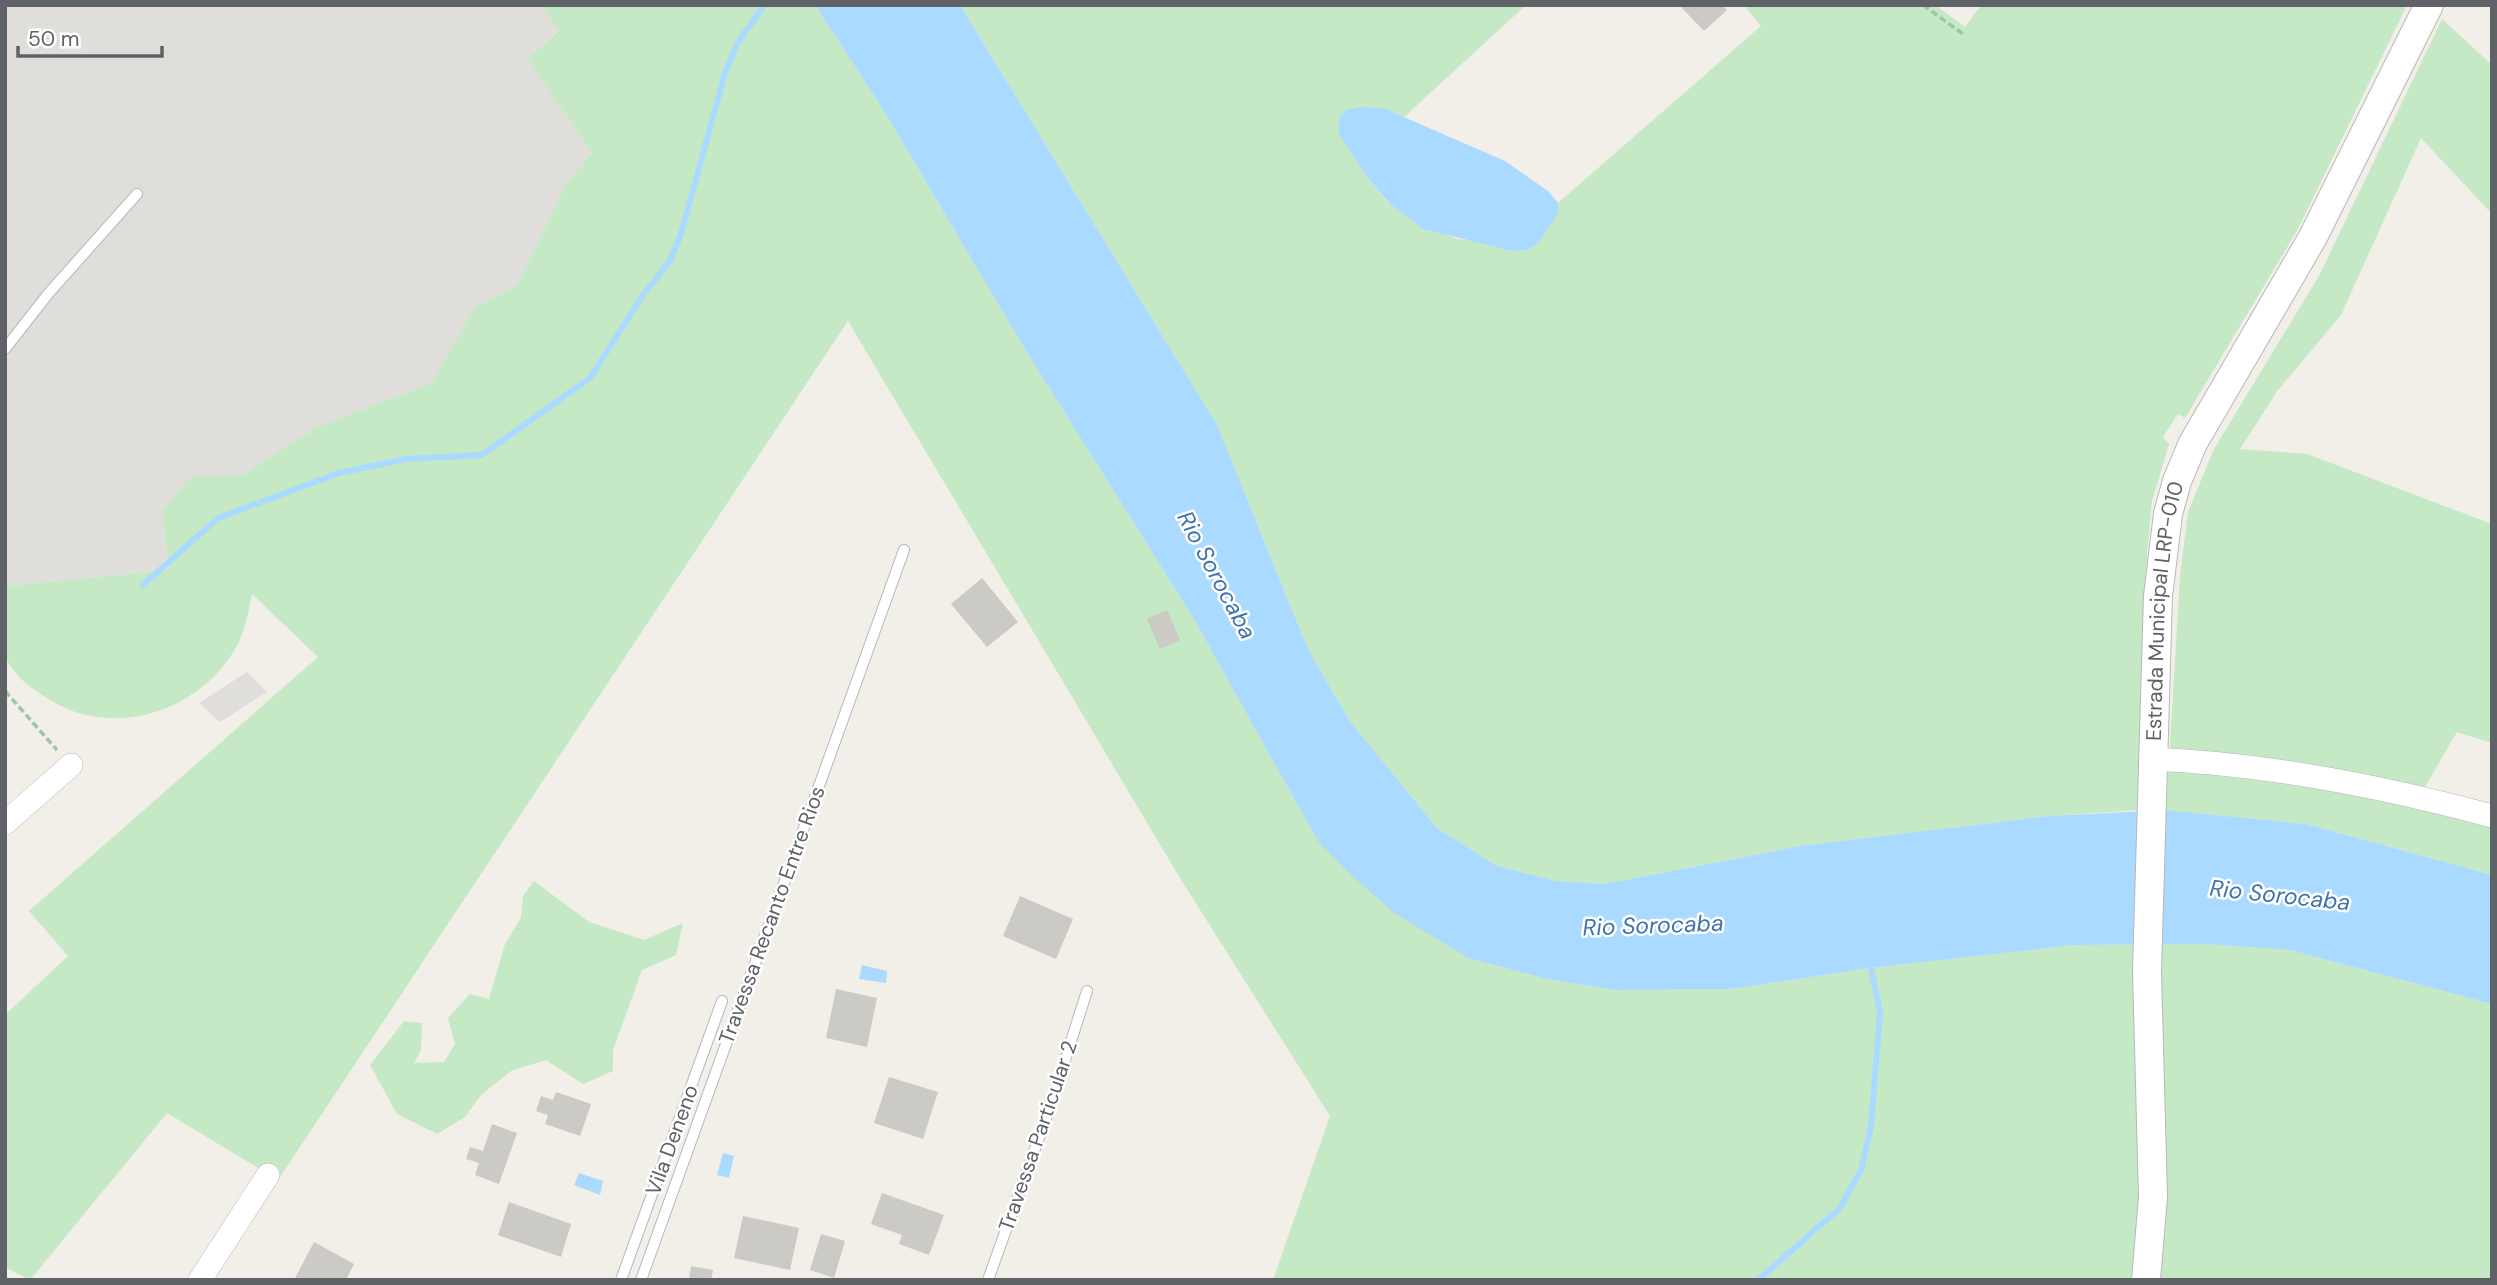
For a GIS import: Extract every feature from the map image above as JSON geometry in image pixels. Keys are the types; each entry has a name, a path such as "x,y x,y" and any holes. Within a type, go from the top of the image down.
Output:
{"street":[{"name":"Estrada Municipal LRP-010","path":"2146,1280 2153,1197 2147,971 2158,596 2168,514 2177,481 2193,443 2314,237 2428,5"},
{"path":"2153,771 2214,762 2272,769 2424,798 2492,816"},
{"path":"5,823 71,765"},
{"path":"200,1280 268,1175"}],"lane":[{"path":"5,349 48,294 136,194"},
{"name":"Travessa Recanto Entre Rios","path":"641,1280 904,550"},
{"name":"Travessa Particular 2","path":"988,1280 1052,1101 1087,991"},
{"name":"Vila Deneno","path":"621,1280 722,1001"}],"path":[{"path":"1923,5 1963,34"},
{"path":"5,691 71,765"}],"shaded area":[{"path":"5,5 541,5 559,30 527,58 592,153 567,182 517,285 475,308 431,383 317,427 242,475 190,478 162,512 169,570 5,586"},
{"path":"247,672 267,692 220,722 199,703"}],"green space":[{"path":"541,5 815,5 884,111 1026,351 1194,619 1318,840 1468,958 1547,979 1617,990 1731,989 1870,968 2073,945 2207,944 2290,950 2492,1004 2492,1280 1273,1280 1330,1116 1180,878 848,321 278,1180 167,1113 30,1280 5,1267 5,1015 68,956 29,911 318,657 252,594 240,640 217,674 198,690 178,703 131,717 107,718 82,714 59,705 37,691 11,668 5,655 5,586 169,570 162,512 190,477 242,475 317,427 431,383 475,308 517,285 567,182 592,153 527,58 559,31"},
{"path":"960,5 1526,5 1404,117 1376,109 1347,110 1338,132 1387,202 1456,239 1478,241 1512,251 1528,250 1558,213 1558,203 1761,26 1744,5 1935,5 1965,27 1981,5 2407,5 2298,229 2185,418 2178,414 2163,437 2169,444 2152,501 2147,553 2138,810 2049,816 1800,846 1605,884 1556,881 1497,866 1437,828 1349,720 1308,649 1217,425"},
{"path":"2442,19 2492,65 2492,214 2421,138 2341,315 2278,390 2240,449 2307,454 2492,524 2492,743 2457,732 2415,804 2492,824 2492,875 2306,824 2166,810 2180,577 2188,512 2214,449 2319,276"},
{"path":"534,881 589,922 644,940 683,923 676,955 642,970 613,1050 613,1071 583,1084 546,1060 511,1071 481,1095 465,1117 437,1134 397,1114 370,1065 404,1021 422,1023 421,1050 414,1063 444,1062 455,1044 448,1018 470,994 489,999 505,944 521,918 523,896"}],"water":[{"name":"Rio Sorocaba","path":"815,5 960,5 1217,425 1308,649 1349,720 1437,828 1497,866 1556,881 1605,884 1800,846 2049,816 2166,810 2306,824 2492,875 2492,1004 2290,950 2207,944 2073,945 1870,968 1731,989 1617,990 1547,979 1468,958 1393,912 1318,841 1194,619 1026,351 884,111"},
{"path":"1358,107 1383,108 1505,161 1548,191 1558,203 1558,213 1539,242 1528,250 1512,251 1423,229 1388,202 1367,177 1338,133 1340,116 1347,110"},
{"path":"862,965 887,971 886,983 859,979"},
{"path":"723,1153 734,1156 729,1178 717,1175"},
{"path":"579,1173 603,1181 600,1195 574,1185"}],"building":[{"path":"1679,5 1722,5 1727,10 1704,31"},
{"path":"982,578 1018,622 987,647 951,604"},
{"path":"1167,610 1180,640 1160,649 1147,619"},
{"path":"1020,896 1073,919 1056,959 1003,936"},
{"path":"836,989 877,998 867,1047 826,1038"},
{"path":"889,1077 938,1092 923,1139 874,1123"},
{"path":"556,1092 591,1104 580,1136 545,1124 548,1115 536,1111 541,1096 553,1100"},
{"path":"492,1124 517,1133 499,1184 475,1175 479,1163 466,1159 470,1147 483,1151"},
{"path":"882,1193 944,1215 929,1255 899,1244 902,1235 871,1224"},
{"path":"509,1202 571,1224 561,1257 498,1235"},
{"path":"743,1216 799,1228 790,1270 734,1258"},
{"path":"821,1234 845,1241 834,1278 810,1270"},
{"path":"314,1242 354,1264 346,1280 294,1280"},
{"path":"691,1266 713,1270 711,1280 689,1280"}],"waterway":[{"path":"143,585 218,518 339,473 405,459 482,455 590,378 643,295 670,261 681,234 725,73 737,44 764,5"},
{"path":"1758,1280 1840,1208 1861,1170 1871,1127 1880,1012 1869,959"}]}
